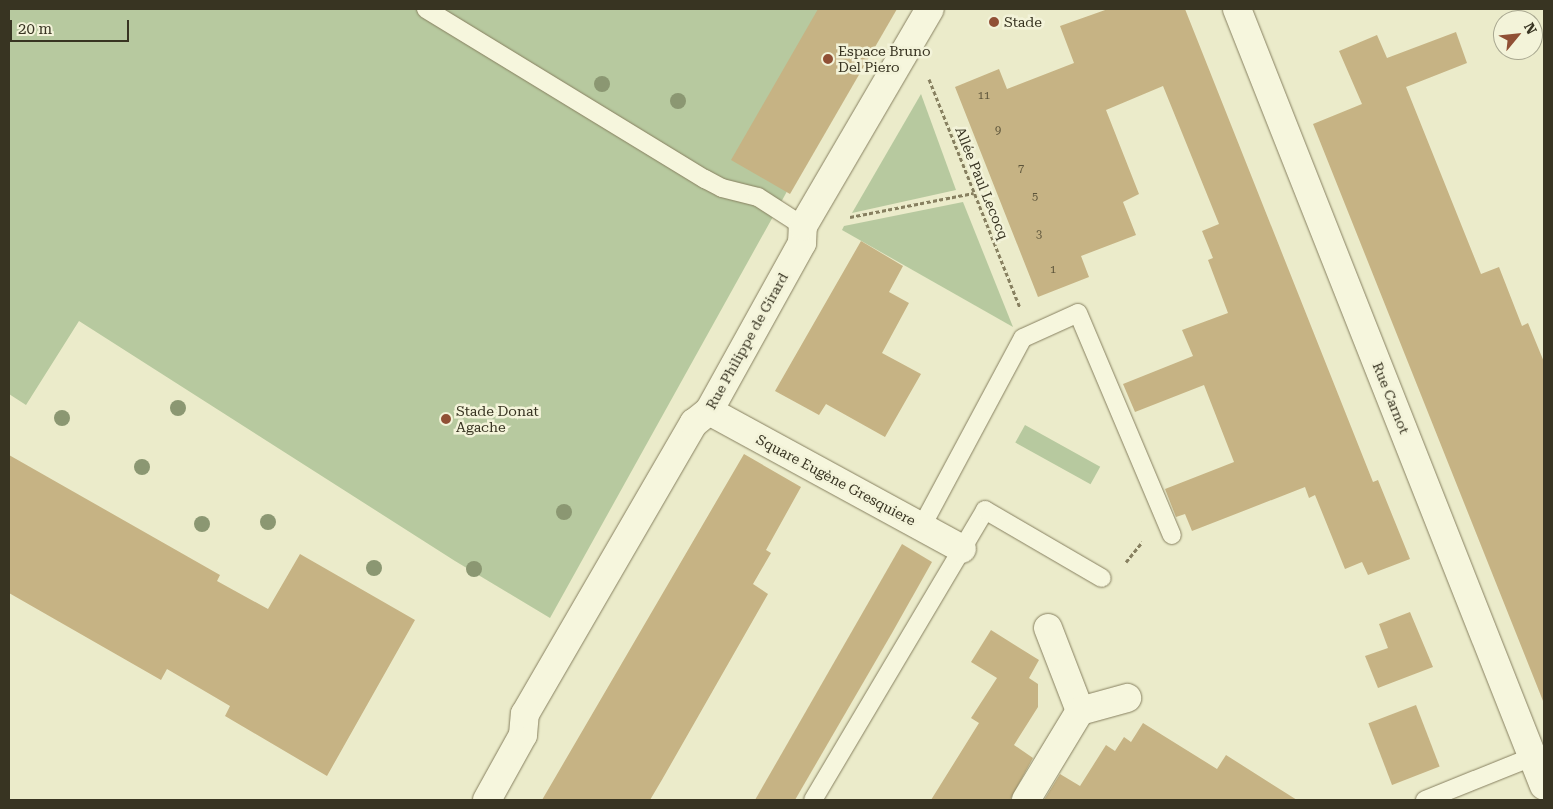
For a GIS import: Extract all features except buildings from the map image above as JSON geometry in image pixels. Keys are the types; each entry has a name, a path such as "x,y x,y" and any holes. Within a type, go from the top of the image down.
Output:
{"street":[{"name":"Rue Philippe de Girard","path":"487,800 523,735 525,714 694,424 709,412 802,243 803,226 930,9"},
{"name":"Rue Carnot","path":"1237,9 1544,786"},
{"name":"Square Eugène Gresquiere","path":"709,412 962,549"},
{"path":"1048,628 1080,711"},
{"path":"1026,800 1080,711 1127,698"}],"lane":[{"path":"426,9 705,179 764,200 803,226"},
{"path":"922,526 1024,338 1078,313 1172,535"},
{"path":"813,800 985,510 1102,578"},
{"path":"1425,800 1532,757"}],"path":[{"name":"Allée Paul Lecocq","path":"912,39 1031,334"},
{"path":"803,226 974,193"},
{"path":"1102,578 1113,578 1164,516"}],"green space":[{"name":"Stade Donat Agache","path":"9,9 883,9 785,195 550,618 455,561 79,321 26,405 9,394"},
{"path":"921,94 956,190 852,213"},
{"path":"963,202 1013,327 842,230 844,226"},
{"path":"1025,425 1100,467 1091,484 1015,442"}],"place":[{"name":"Stade","path":"994,22"},
{"name":"Espace Bruno Del Piero","path":"828,59"},
{"name":"Stade Donat Agache","path":"446,419"}]}
